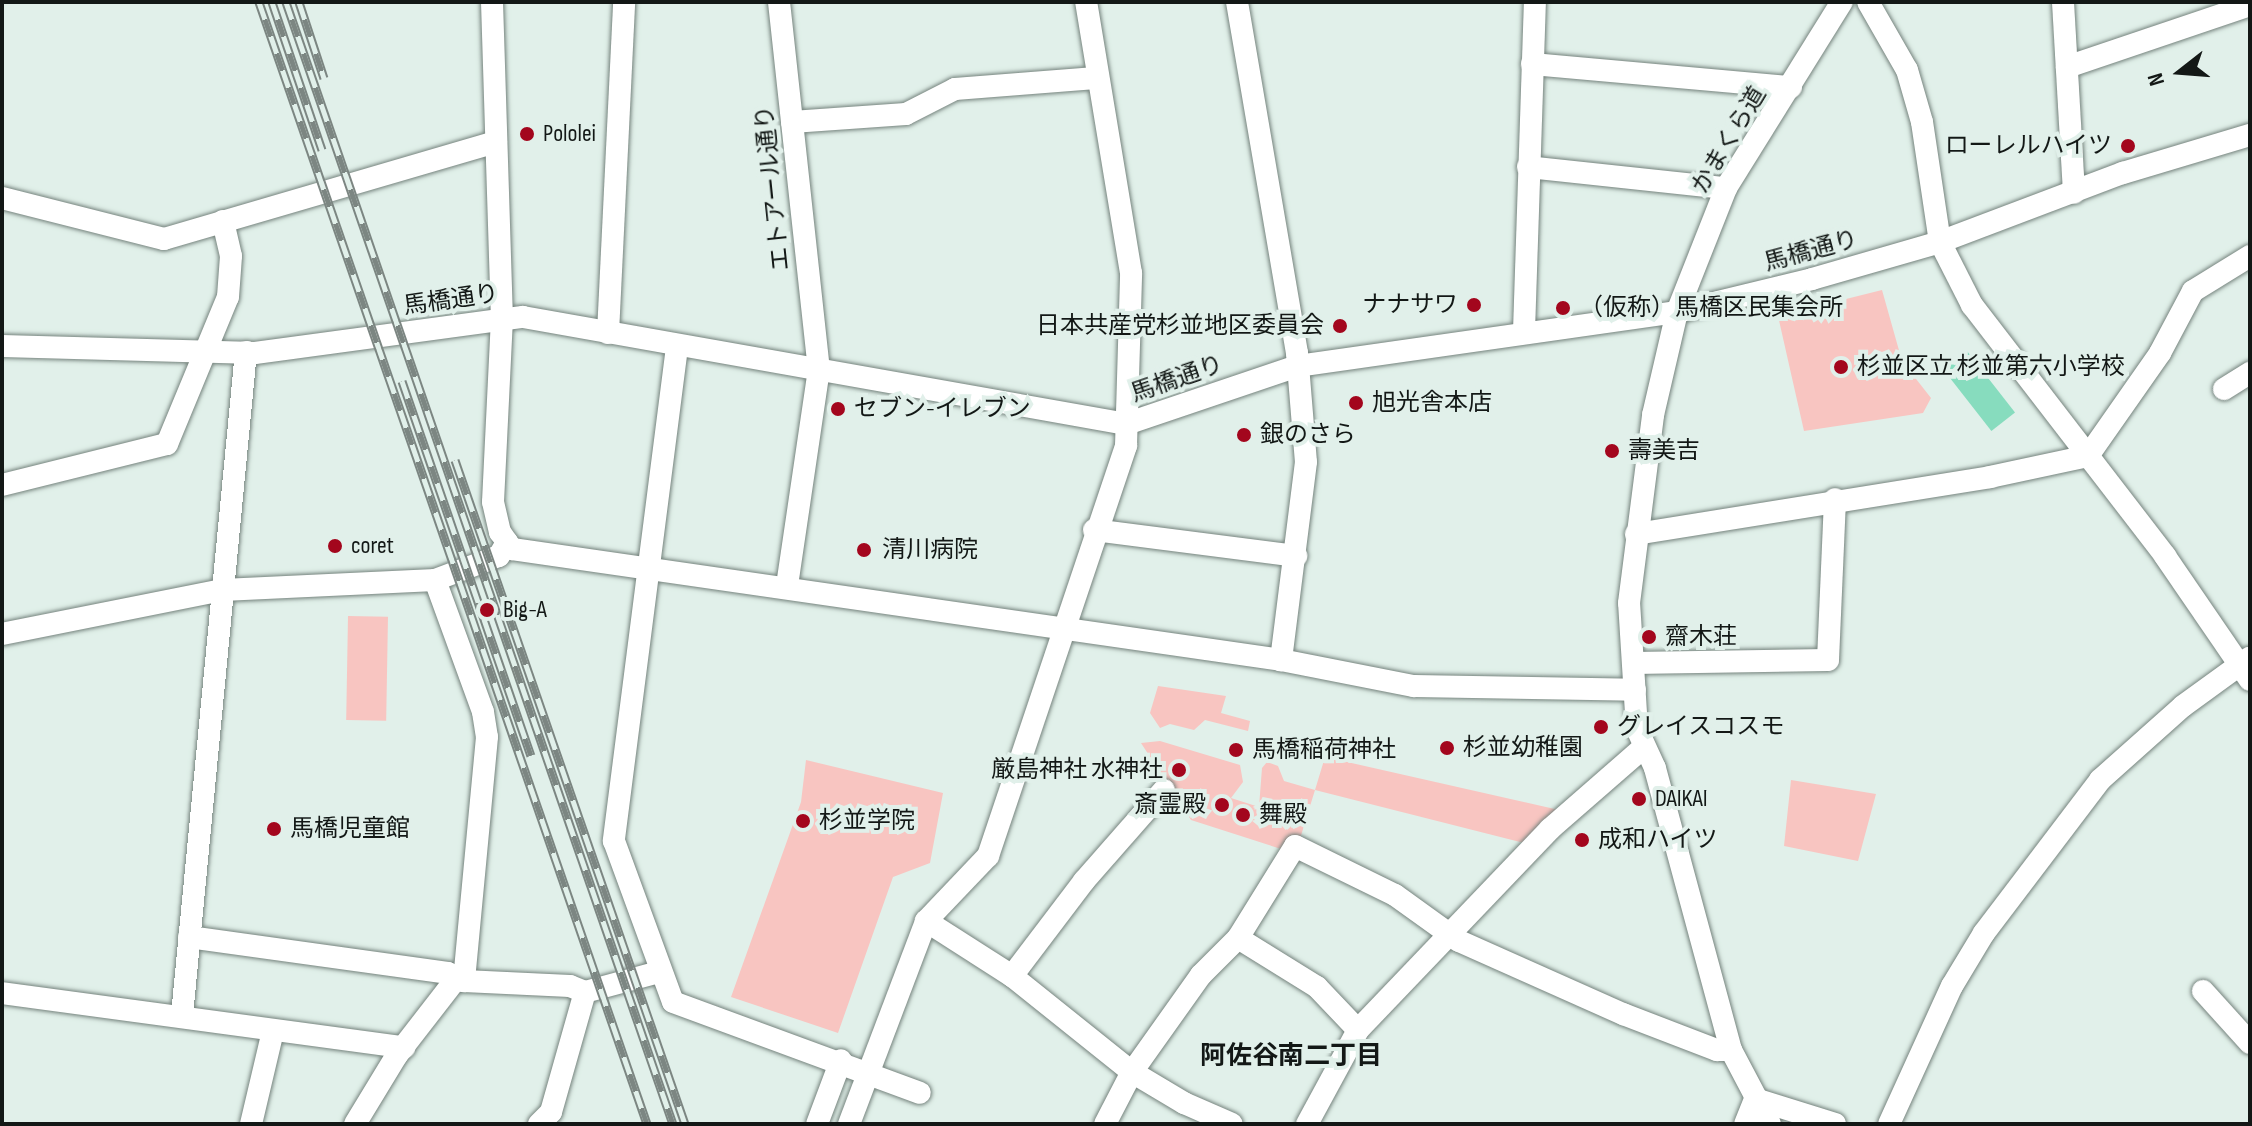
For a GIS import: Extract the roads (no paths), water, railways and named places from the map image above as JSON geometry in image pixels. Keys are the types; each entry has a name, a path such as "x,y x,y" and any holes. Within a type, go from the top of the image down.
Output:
{"street":[{"path":"492,2 502,318 493,502 512,549 787,586 1281,660 1414,686 1635,690"},
{"path":"608,333 624,2"},
{"name":"エトアール通り","path":"779,2 819,369 787,586"},
{"path":"849,1124 926,921 988,856 1094,530 1126,446 1131,273 1096,78 1086,2"},
{"path":"1237,2 1297,366 1306,462 1281,660"},
{"path":"1524,331 1535,2"},
{"name":"かまくら道","path":"1770,1124 1731,1050 1655,768 1644,747 1635,690 1629,603 1653,415 1677,312 1726,188 1842,2"},
{"path":"1868,2 1907,70 1922,122 1940,242 1972,305 2246,667 2100,780 1984,933 1952,986 1889,1124"},
{"path":"2063,2 2074,193"},
{"path":"2067,67 2250,5"},
{"path":"1532,64 1791,87"},
{"path":"792,122 906,114 955,89 1096,78"},
{"name":"馬橋通り","path":"2,346 206,348 246,352 523,317 677,347 1126,424 1297,366 1524,331 1677,312 1940,242 2074,193 2250,135"},
{"path":"2,198 164,239 496,142"},
{"path":"1528,167 1726,188"},
{"path":"2,485 167,444 228,297 231,256 223,221"},
{"path":"1636,534 1835,499 1990,477 2088,456 2160,353 2193,291 2250,256"},
{"path":"677,347 614,841 659,972 673,1002 870,1070 920,1093"},
{"path":"182,1015 246,352"},
{"path":"2224,389 2250,373"},
{"path":"1633,663 1828,660 1835,499"},
{"path":"1094,530 1296,556"},
{"path":"2,634 223,590 435,580 499,556 507,542"},
{"path":"355,1124 404,1047 460,980 487,737 483,712 435,580"},
{"path":"1307,1124 1358,1030 1550,829 1644,747"},
{"path":"1012,976 1084,881 1164,790"},
{"path":"1105,1124 1132,1072 1201,975 1238,938 1295,846 1395,895 1449,933 1623,1014 1717,1050 1731,1050"},
{"path":"926,921 1012,976 1132,1072 1184,1103 1232,1124"},
{"path":"189,937 448,973 460,980 570,986 585,992 659,972"},
{"path":"1238,938 1317,987 1358,1030"},
{"path":"2203,991 2250,1043"},
{"path":"539,1124 551,1112 585,992"},
{"path":"2,993 404,1047"},
{"path":"251,1124 273,1031"},
{"path":"817,1124 841,1060"},
{"path":"1745,1124 1755,1099 1835,1124"}],"railway":[{"path":"259,2 647,1124"},
{"path":"272,2 322,150"},
{"path":"286,2 673,1124"},
{"path":"299,2 324,78"},
{"path":"402,381 531,755"},
{"path":"455,460 685,1124"}],"place":[{"name":"Pololei","path":"527,134"},
{"name":"ローレルハイツ","path":"2128,146"},
{"name":"ナナサワ","path":"1474,305"},
{"name":"（仮称）馬橋区民集会所","path":"1563,308"},
{"name":"日本共産党杉並地区委員会","path":"1340,326"},
{"name":"杉並区立 杉並第六小学校","path":"1841,367"},
{"name":"旭光舎本店","path":"1356,403"},
{"name":"セブン-イレブン","path":"838,409"},
{"name":"銀のさら","path":"1244,435"},
{"name":"壽美吉","path":"1612,451"},
{"name":"coret","path":"335,546"},
{"name":"清川病院","path":"864,550"},
{"name":"Big-A","path":"487,610"},
{"name":"齋木荘","path":"1649,637"},
{"name":"グレイスコスモ","path":"1601,727"},
{"name":"杉並幼稚園","path":"1447,748"},
{"name":"馬橋稲荷神社","path":"1236,750"},
{"name":"厳島神社 水神社","path":"1179,770"},
{"name":"DAIKAI","path":"1639,799"},
{"name":"斎霊殿","path":"1222,805"},
{"name":"舞殿","path":"1243,815"},
{"name":"杉並学院","path":"803,821"},
{"name":"馬橋児童館","path":"274,829"},
{"name":"成和ハイツ","path":"1582,840"}],"district":[{"name":"阿佐谷南二丁目","path":"1291,1057"}]}
